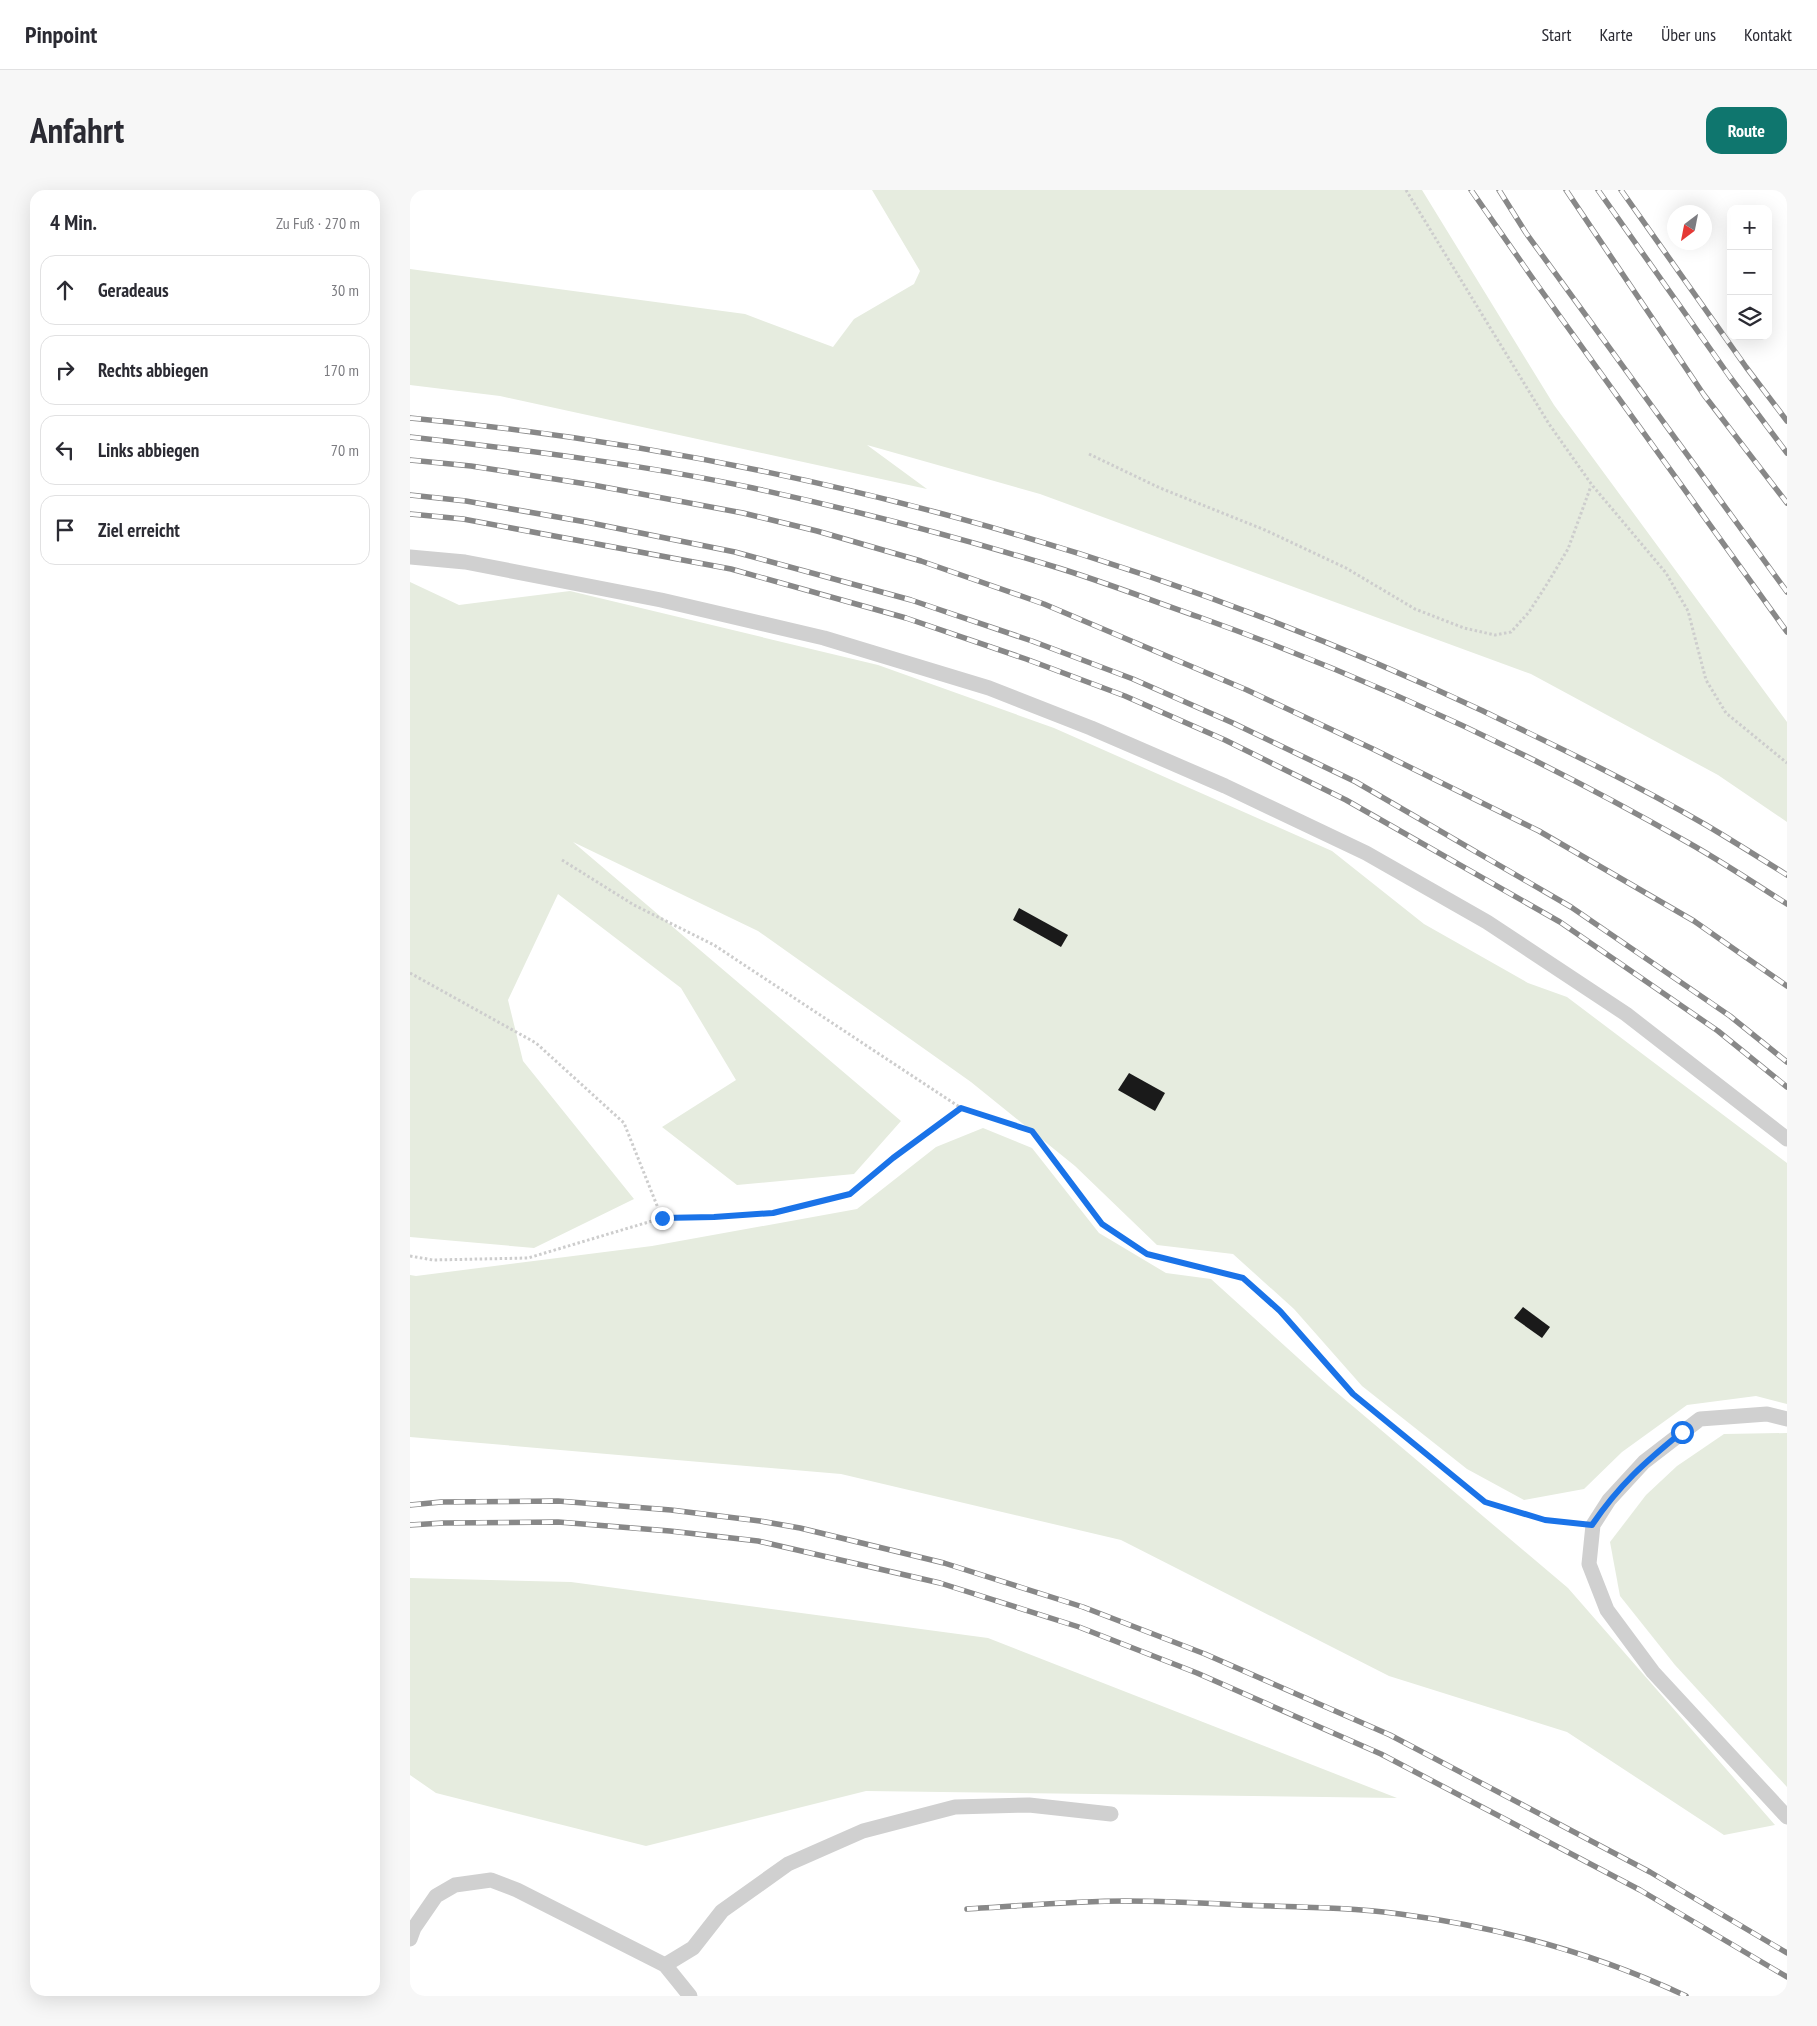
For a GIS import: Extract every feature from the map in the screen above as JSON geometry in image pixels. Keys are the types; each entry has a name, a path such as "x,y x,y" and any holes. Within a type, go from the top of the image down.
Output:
{"lane":[{"path":"410,557 465,562 661,600 824,638 989,688 1091,728 1225,786 1366,853 1487,922 1626,1014 1787,1139"},
{"path":"1787,1419 1767,1414 1700,1419 1644,1462 1609,1500 1592,1525 1589,1564 1607,1610 1653,1672 1787,1817"},
{"path":"665,1965 693,1948 722,1911 788,1864 863,1831 955,1807 1028,1805 1111,1814"},
{"path":"411,1930 436,1896 455,1885 491,1880 518,1890 665,1965 690,1996"}],"path":[{"path":"1406,190 1549,424 1592,485 1666,573 1688,611 1706,680 1726,713 1787,763"},
{"path":"1089,454 1160,488 1265,530 1346,568 1415,609 1464,628 1495,635 1511,632 1529,612 1548,584 1568,549 1592,485"},
{"path":"562,860 634,905 714,945 961,1108 1032,1131 1102,1224 1147,1254 1243,1278 1280,1311 1353,1394 1485,1502 1545,1520 1592,1525"},
{"path":"410,973 536,1043 624,1123 662,1218"},
{"path":"410,1256 433,1260 528,1258 662,1218 773,1213 850,1194 893,1158 961,1108"}],"shaded area":[{"path":"872,190 1422,190 1554,405 1787,722 1787,822 1718,775 1531,674 1040,494 867,445 927,489 500,396 410,385 410,269 745,314 833,347 854,319 914,284 920,271"},
{"path":"410,582 459,605 570,591 878,665 1054,728 1332,851 1424,924 1528,983 1567,997 1787,1163 1787,1404 1756,1396 1687,1405 1622,1452 1584,1489 1524,1500 1467,1469 1362,1386 1294,1309 1233,1254 1157,1245 1075,1166 971,1082 758,931 573,842 901,1121 854,1174 737,1185 662,1127 736,1080 681,988 558,894 508,1000 523,1061 634,1199 534,1248 410,1237"},
{"path":"983,1128 1032,1148 1099,1233 1166,1273 1211,1279 1329,1386 1568,1588 1775,1825 1724,1835 1567,1732 1389,1676 1121,1540 841,1474 410,1437 410,1275 416,1276 652,1246 857,1209 936,1147"},
{"path":"1787,1433 1787,1787 1675,1665 1620,1596 1610,1542 1646,1495 1677,1466 1724,1434"},
{"path":"410,1578 571,1582 988,1638 1397,1798 866,1791 646,1846 436,1793 410,1775"}],"building":[{"path":"1019,908 1068,935 1061,947 1013,920"},
{"path":"1129,1073 1165,1093 1155,1111 1118,1090"},
{"path":"1523,1307 1550,1327 1542,1338 1514,1318"}],"railway":[{"path":"1471,190 1787,632"},
{"path":"1499,190 1526,233 1787,592"},
{"path":"1566,190 1704,395 1787,503"},
{"path":"1598,190 1730,377 1787,453"},
{"path":"1621,190 1746,367 1787,421"},
{"path":"410,418 549,434 687,456 824,484 959,518 1093,558 1225,603 1355,654 1483,711 1651,795 1706,825 1787,875"},
{"path":"410,437 539,453 711,479 866,514 1015,555 1089,578 1262,640 1386,691 1448,719 1628,809 1687,842 1787,904"},
{"path":"410,460 471,466 593,485 743,513 817,531 921,561 1044,604 1247,690 1373,749 1539,831 1694,921 1787,986"},
{"path":"410,495 466,501 586,522 735,552 911,600 1032,641 1133,679 1233,723 1356,782 1571,907 1730,1016 1787,1062"},
{"path":"410,514 463,519 731,569 906,618 1026,659 1125,696 1225,740 1346,800 1560,922 1718,1031 1787,1087"},
{"path":"410,1505 441,1502 558,1501 671,1510 760,1521 800,1528 944,1563 1083,1607 1205,1654 1390,1735 1650,1872 1787,1953"},
{"path":"410,1525 558,1522 670,1531 758,1541 940,1583 1079,1627 1197,1673 1381,1754 1640,1890 1787,1977"},
{"path":"967,1909 1085,1902 1140,1901 1341,1909 1400,1914 1474,1926 1546,1944 1618,1967 1686,1996"}],"route":[{"path":"662,1218 773,1213 850,1194 893,1158 961,1108 1032,1131 1102,1224 1147,1254 1243,1278 1280,1311 1353,1394 1485,1502 1545,1520 1592,1525 1609,1500 1644,1462 1682,1432"}]}
